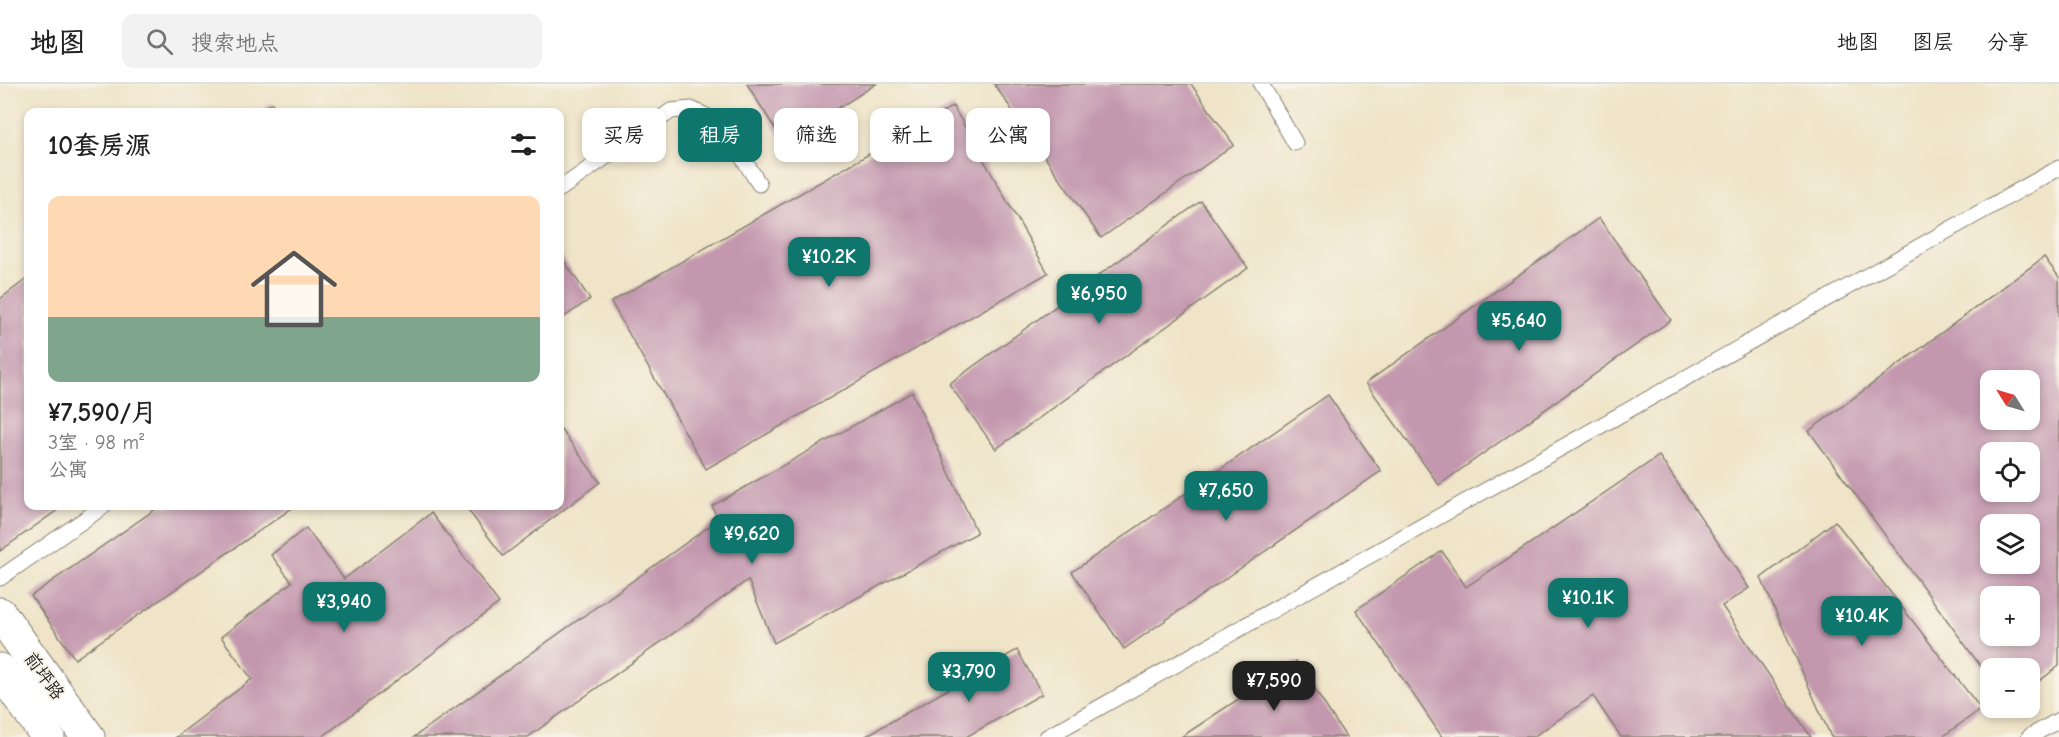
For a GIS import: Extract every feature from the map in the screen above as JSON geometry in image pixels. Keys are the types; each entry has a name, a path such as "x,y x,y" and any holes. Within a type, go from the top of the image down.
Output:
{"street":[{"name":"前坪路","path":"0,614 88,737"},
{"name":"前坪路","path":"0,670 48,737"}],"lane":[{"path":"1261,84 1295,143"},
{"path":"564,186 671,111 691,109 721,123 759,184"},
{"path":"1047,737 2059,168"},
{"path":"0,578 98,510"},
{"path":"2030,737 2059,720"}],"building":[{"path":"747,84 876,84 839,108 774,108 774,127"},
{"path":"994,84 1191,84 1234,145 1101,238 1048,162 1050,162 1050,108 1011,108"},
{"path":"272,103 275,108 265,108"},
{"path":"953,106 966,129 966,162 985,162 1048,273 706,469 611,302 870,154 870,162 954,162 954,108 950,108"},
{"path":"1201,201 1248,268 996,449 949,384"},
{"path":"1599,218 1671,320 1439,485 1366,383"},
{"path":"2044,257 2059,277 2059,666 2040,680 2040,658 1980,658 1980,665 1809,431"},
{"path":"564,261 590,299 564,317"},
{"path":"24,281 24,510 57,510 0,551 0,299"},
{"path":"912,392 977,533 774,643 748,580 528,737 414,737 718,520 712,506"},
{"path":"1328,395 1381,471 1124,649 1072,572"},
{"path":"564,433 600,482 564,509"},
{"path":"1659,456 1749,588 1722,606 1811,737 1621,737 1593,696 1533,737 1442,737 1356,610 1442,551 1466,587"},
{"path":"154,510 289,510 75,659 31,596"},
{"path":"468,510 563,510 503,556"},
{"path":"431,513 499,603 322,737 176,737 252,679 221,637 292,582 271,555 306,528 344,579"},
{"path":"1835,521 1980,710 1942,737 1831,737 1761,578"},
{"path":"1017,650 1042,694 966,737 864,737"},
{"path":"1296,661 1346,737 1181,737"}]}
